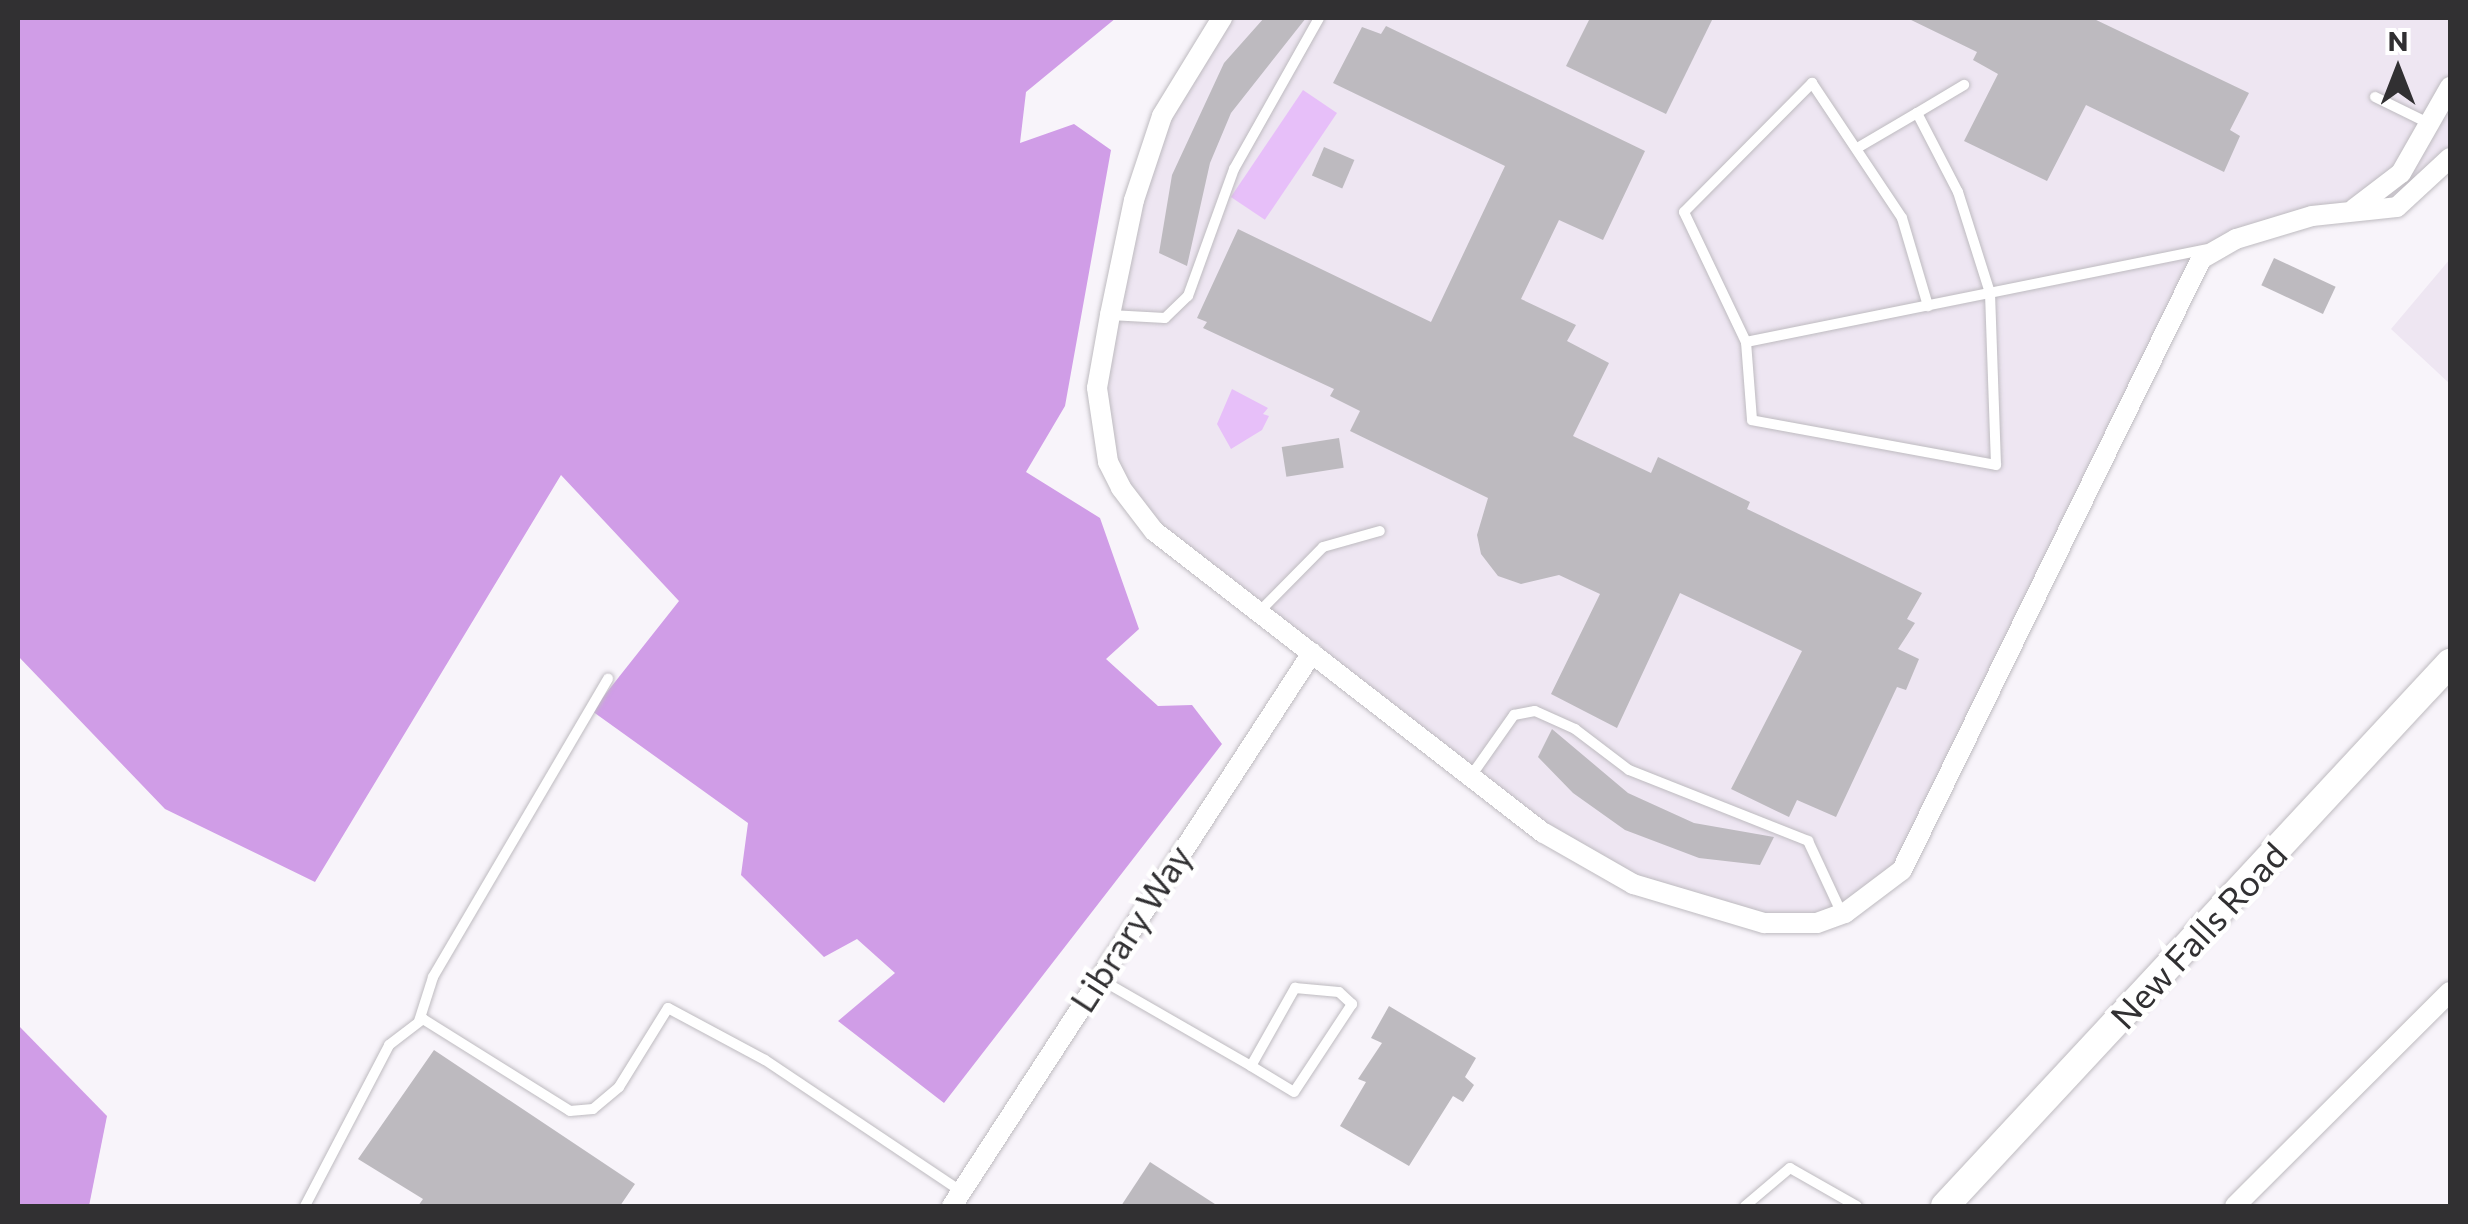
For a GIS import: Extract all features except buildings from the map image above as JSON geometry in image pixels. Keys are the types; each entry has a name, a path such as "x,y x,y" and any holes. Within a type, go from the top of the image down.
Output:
{"main road":[{"name":"New Falls Road","path":"1945,1206 2450,663"}],"street":[{"path":"1222,18 1162,116 1134,200 1110,314 1098,401 1108,462 1121,488 1154,531 1544,833 1633,884 1764,923 1817,923 1842,914 1882,892 1913,853 2177,302 2212,248 2354,208 2397,207 2450,158"},
{"path":"2354,208 2401,173 2450,87"},
{"name":"Library Way","path":"957,1199 1097,978 1312,653"},
{"path":"2235,1206 2450,992"}],"lane":[{"path":"1110,314 1165,318 1188,296 1234,169 1320,18"},
{"path":"1917,112 1958,192 1990,293 1996,465 1752,420 1746,342 1684,212 1812,83 1860,148 1902,218 1928,306"},
{"path":"1860,148 1964,85"},
{"path":"2375,98 2431,125"},
{"path":"1746,342 2212,248"},
{"path":"1258,612 1323,547 1380,531"},
{"path":"305,1206 389,1045 419,1022 442,960 608,679"},
{"path":"1471,776 1514,715 1534,711 1575,729 1629,770 1808,841 1842,914"},
{"path":"1097,978 1294,1092 1352,1004 1339,992 1295,988 1251,1066"},
{"path":"419,1022 570,1112 593,1110 620,1087 668,1008 765,1060 957,1199"},
{"path":"1745,1206 1790,1168 1857,1206"}],"shaded area":[{"path":"18,18 1116,18 1026,92 1020,143 1074,124 1111,150 1065,406 1026,472 1100,518 1139,629 1106,659 1158,706 1192,705 1222,744 944,1103 838,1021 895,973 857,939 824,957 741,875 748,823 592,711 679,601 561,475 315,882 165,809 18,656"},
{"path":"1222,18 2450,18 2450,158 2436,178 2371,211 2212,248 1881,892 1794,925 1595,865 1133,507 1099,414 1134,200 1200,48"},
{"path":"1303,90 1337,113 1265,220 1231,197"},
{"path":"2450,259 2450,384 2391,329"},
{"path":"1232,389 1268,408 1263,414 1269,416 1262,430 1231,449 1217,424"},
{"path":"18,1025 107,1116 89,1206 18,1206"}]}
